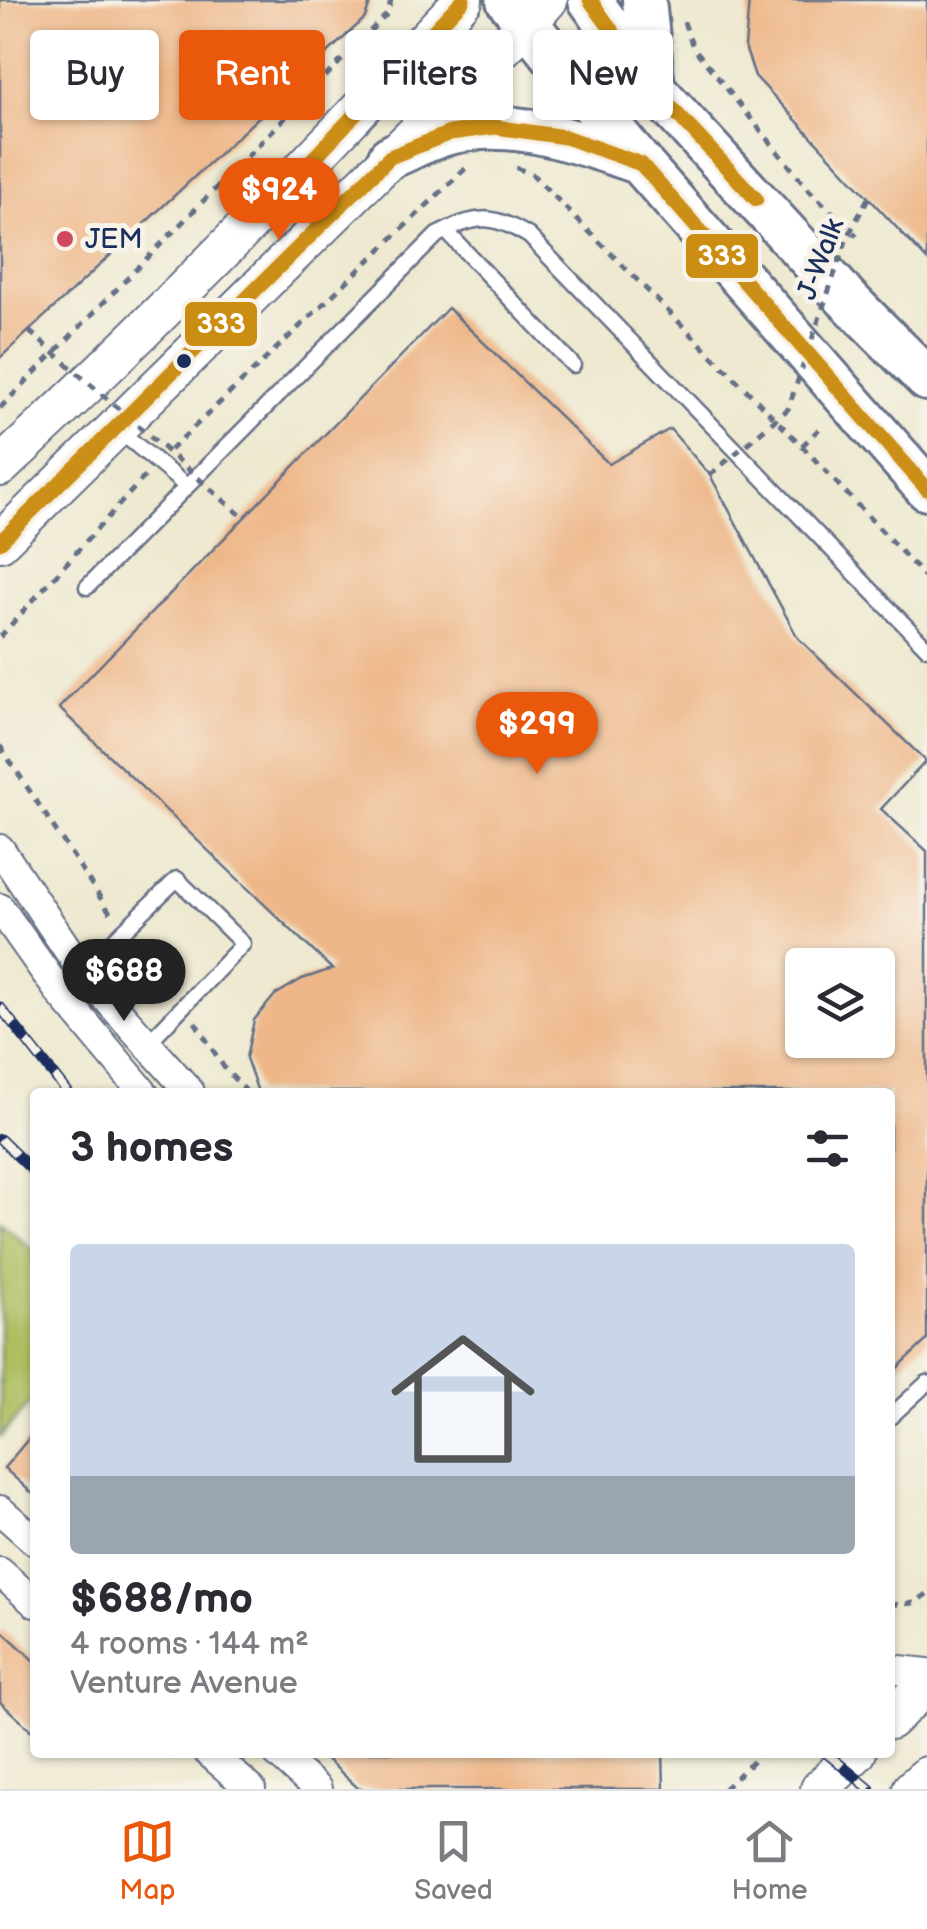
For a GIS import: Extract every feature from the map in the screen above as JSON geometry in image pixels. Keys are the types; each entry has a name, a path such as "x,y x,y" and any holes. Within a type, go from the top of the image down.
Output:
{"main road":[{"path":"0,468 338,135 463,0"},
{"path":"590,0 611,30"},
{"path":"0,542 390,156 528,8 642,164 927,489"},
{"path":"673,110 846,299 927,379"},
{"path":"390,156 450,133 495,127 565,137 642,164"},
{"path":"895,1715 927,1684"},
{"path":"827,1775 849,1758"},
{"path":"912,1789 927,1776"}],"street":[{"path":"0,849 82,971 186,1088"},
{"path":"0,908 60,993 140,1088"},
{"path":"0,1510 30,1537"},
{"path":"0,1572 30,1599"},
{"path":"895,1670 927,1673"},
{"path":"215,1758 251,1789"},
{"path":"288,1758 317,1789"}],"lane":[{"path":"87,587 438,235 484,218 506,222 528,236 927,648"},
{"path":"446,231 573,365"},
{"path":"114,426 186,486"},
{"path":"82,971 178,879 243,944 147,1044"},
{"path":"895,1412 927,1383"},
{"path":"290,1758 336,1789"}],"path":[{"path":"0,408 388,13 392,0"},
{"path":"663,8 809,190 856,236"},
{"path":"508,164 531,173 802,446 927,579"},
{"path":"0,637 158,462 468,166 482,166"},
{"name":"J-Walk","path":"710,475 788,410 847,238 868,198"},
{"path":"28,331 244,518"},
{"path":"790,388 802,401"},
{"path":"802,446 824,427 813,414"},
{"path":"895,1605 914,1603 927,1594"},
{"path":"724,1789 757,1758"}],"green space":[{"path":"0,1221 30,1248 30,1403 0,1437"}],"building":[{"name":"JEM","path":"0,0 371,0 365,18 352,30 345,30 345,37 325,55 325,30 179,30 179,120 256,120 0,358"},
{"path":"749,0 927,0 927,260 755,76 745,47"},
{"path":"448,308 609,464 670,429 710,475 798,638 926,761 881,809 927,851 927,1340 895,1370 895,1088 257,1088 246,1058 254,1020 275,995 302,979 332,969 59,708"},
{"path":"30,1437 30,1491 4,1468"},
{"path":"0,1629 30,1656 30,1729 0,1702"},
{"path":"325,1758 663,1758 664,1789 359,1789"}],"railway":[{"path":"0,1007 64,1088"},
{"path":"0,1139 30,1168"},
{"path":"832,1758 870,1789"}],"transit line":[{"name":"333","path":"295,178 463,0"},
{"name":"333","path":"590,0 653,88 756,199"},
{"name":"333","path":"0,542 390,157 450,133 495,127 565,137 641,164 927,489"}],"place":[{"name":"JEM","path":"65,239"}]}
